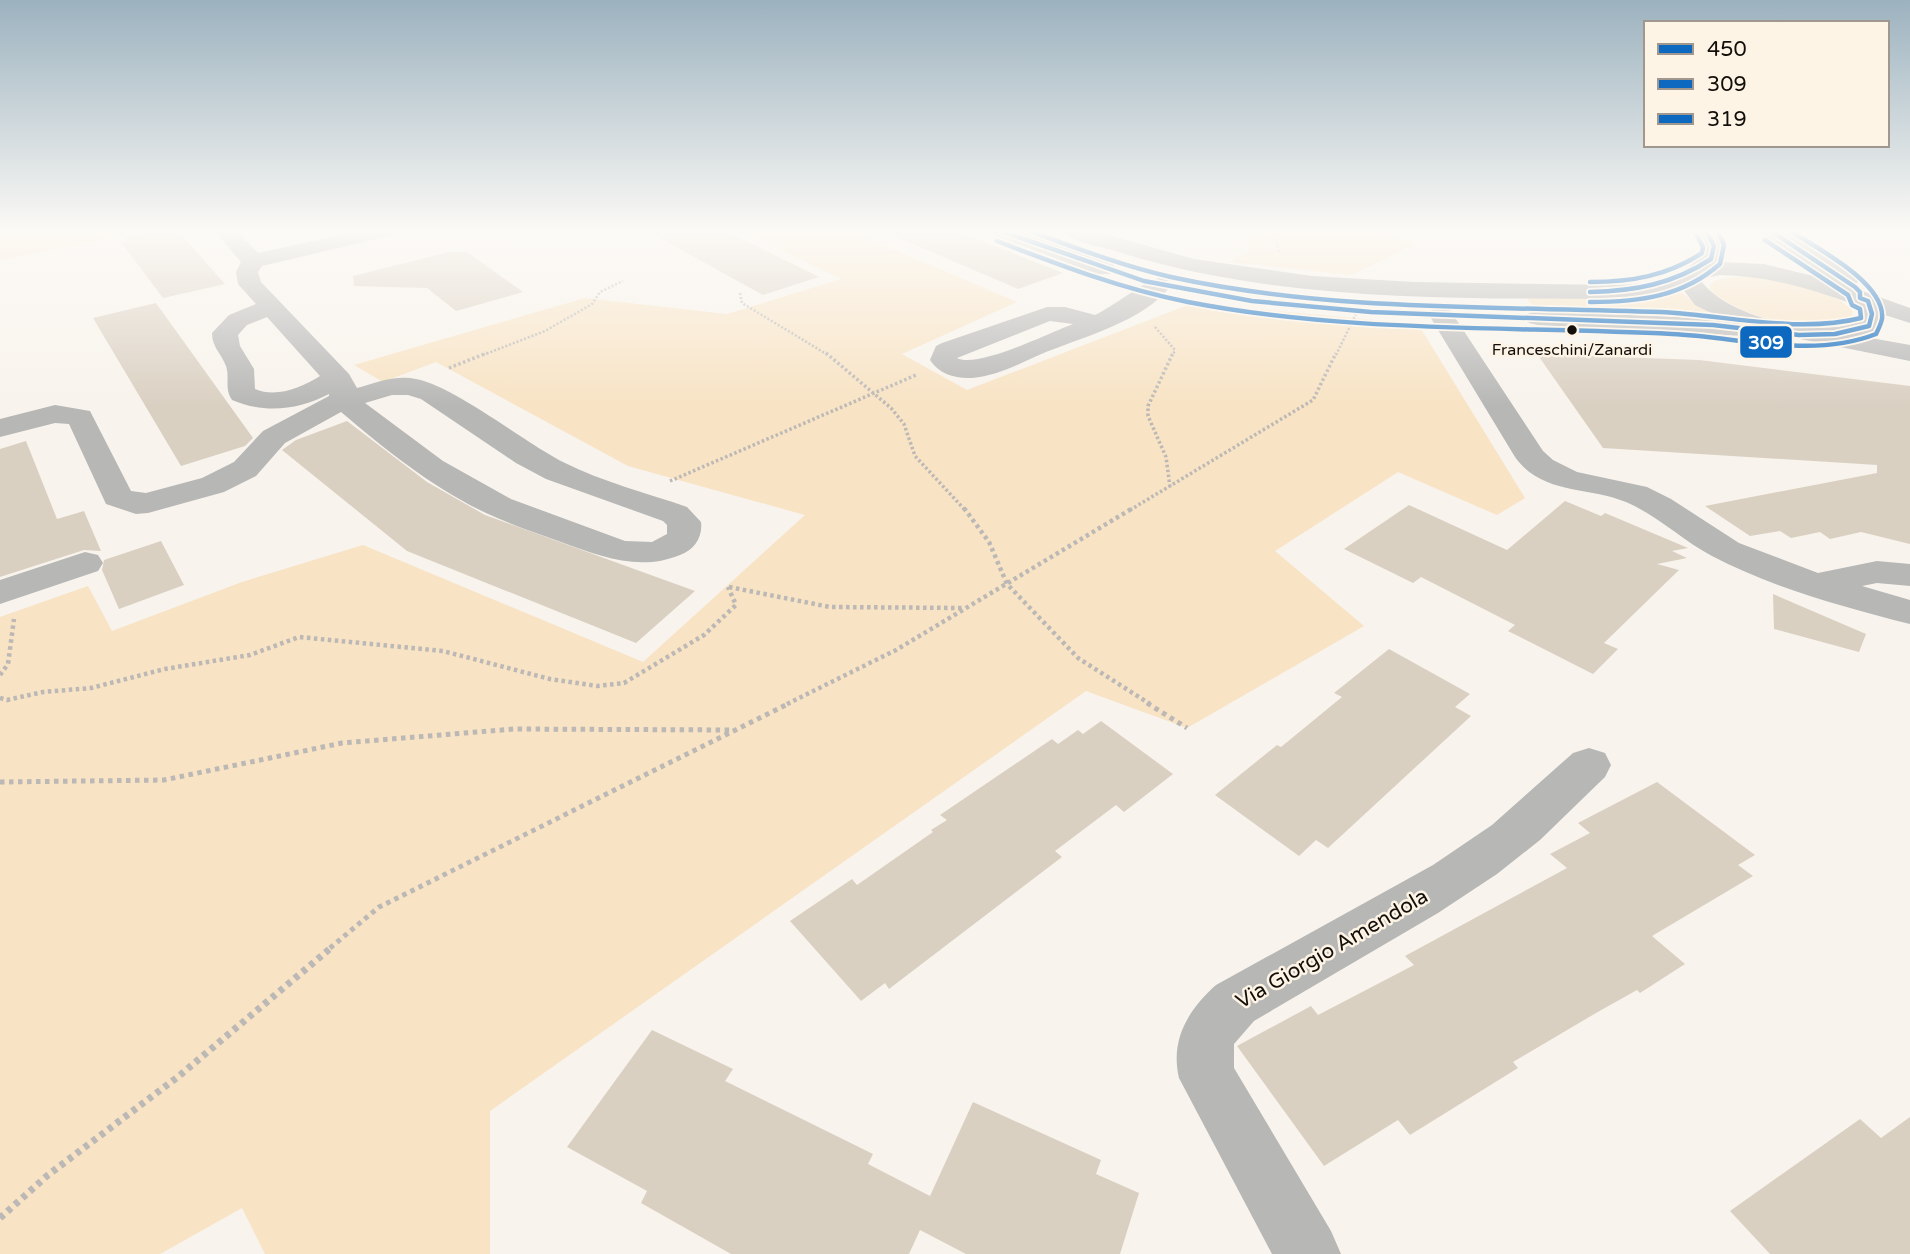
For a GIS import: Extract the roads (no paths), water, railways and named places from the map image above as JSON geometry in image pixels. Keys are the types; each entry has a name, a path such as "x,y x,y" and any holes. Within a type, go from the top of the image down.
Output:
{"street":[{"path":"255,290 271,307 340,389 363,416 452,480 517,514 630,553 662,551 680,541 686,528 680,517 541,464 431,393 410,386 340,389 312,391 284,399 262,400 242,394 239,386 240,368 224,341 225,333 239,320 271,307"},
{"path":"952,367 943,360 945,352 951,349 1038,316 1065,314 1096,323 1142,300 1154,290"},
{"path":"1180,290 1280,304 1357,311 1617,320 1831,334 1864,330 1870,326 1873,317 1858,290"},
{"path":"1472,290 1627,292 1643,290"},
{"path":"1483,290 1503,317"},
{"path":"1695,290 1713,306 1747,320 1789,331 1910,353"},
{"path":"1832,290 1910,316"},
{"path":"1441,315 1531,457 1554,475 1623,490 1644,498 1726,549 1818,584 1910,612"},
{"path":"0,428 55,414 80,417 118,497 136,504 148,503 213,485 237,474 281,432 340,389"},
{"path":"9,590 85,563"},
{"path":"1818,584 1861,574 1910,575"},
{"name":"Via Giorgio Amendola","path":"1308,1254 1208,1078 1202,1060 1206,1038 1222,1015 1236,1003 1482,859 1523,826 1589,765"}],"place":[{"name":"Franceschini/Zanardi","path":"1572,330"}]}
